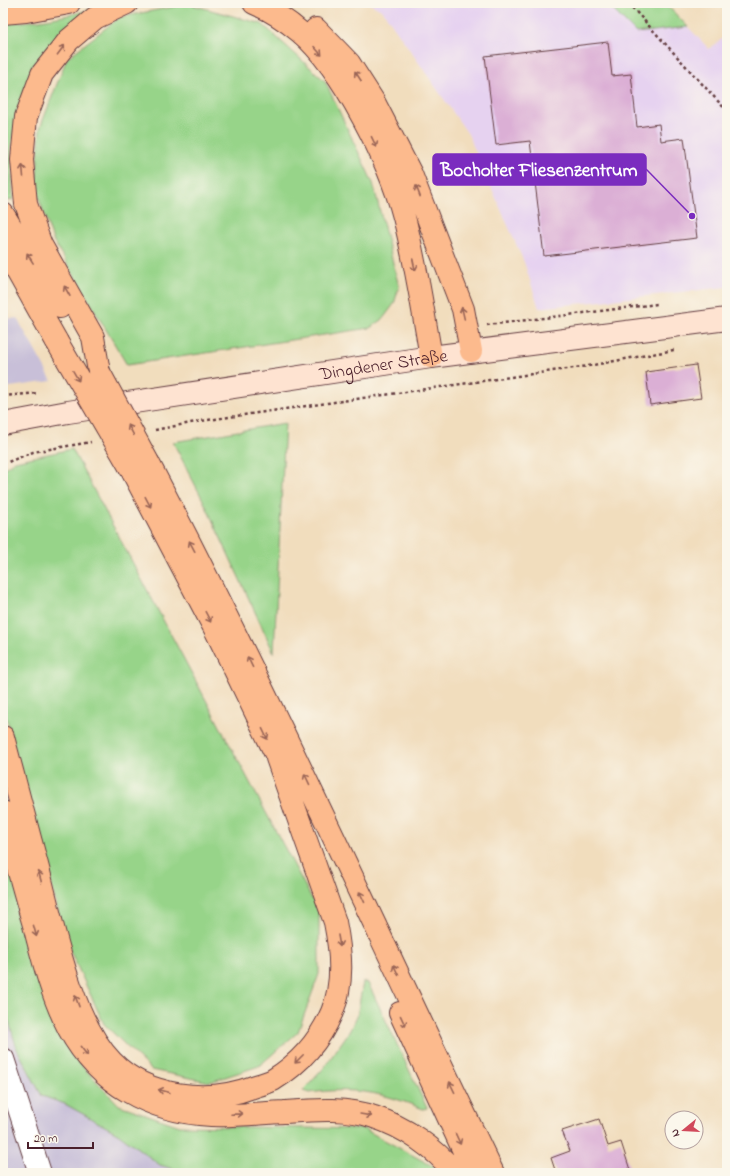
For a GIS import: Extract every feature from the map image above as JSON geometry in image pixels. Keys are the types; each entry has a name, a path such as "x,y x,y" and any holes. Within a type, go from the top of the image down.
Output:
{"highway":[{"path":"3,13 26,11 69,3"},
{"path":"128,3 95,18 69,40 42,74 26,117 22,160 26,204 41,245 86,338 99,372 140,466 216,631 355,916 474,1173"},
{"path":"254,3 269,10 301,33 328,62 357,107 383,159 404,216 431,357"},
{"path":"282,3 296,12 333,45 349,63 374,102 411,174 463,309 471,351"},
{"path":"3,214 86,338"},
{"path":"3,246 57,342 140,466 214,587 493,1173"},
{"path":"3,737 64,968 83,1017 95,1039 112,1062 132,1076 155,1088 187,1096 216,1097 243,1091 272,1080 298,1061 316,1041 332,1011 341,977 340,948 336,922 277,758"},
{"path":"3,812 46,969 57,1001 70,1030 83,1050 102,1072 118,1086 156,1105 211,1115 306,1110 347,1112 373,1116 397,1126 424,1143 448,1164 455,1173"}],"main road":[{"name":"Dingdener Straße","path":"3,424 76,411 471,351 727,319"},
{"name":"Dingdener Straße","path":"3,437 42,418"}],"street":[{"path":"3,1059 40,1173"}],"path":[{"path":"628,3 727,110"},
{"path":"149,432 201,421 588,366 682,348"},
{"path":"3,464 33,452 96,442"}],"shaded area":[{"path":"369,3 606,3 636,33 688,27 709,49 727,35 727,287 539,308 524,262 468,134 383,11"},
{"path":"3,310 10,319 17,318 52,381 3,388"},
{"path":"3,1001 17,1049 42,1096 65,1104 120,1134 160,1165 186,1173 3,1173"}],"green space":[{"path":"606,3 665,3 688,27 636,33"},
{"path":"189,4 262,24 325,81 373,183 399,287 394,304 382,320 370,328 127,365 53,240 36,190 40,128 67,58 120,17"},
{"path":"96,8 18,108 11,151 13,199 5,202 3,199 3,23 27,22 73,14"},
{"path":"285,423 274,653 204,502 173,442"},
{"path":"72,449 319,912 319,974 298,1032 259,1066 210,1082 151,1070 104,1024 67,944 3,705 3,469 15,461"},
{"path":"3,841 82,1066 119,1105 180,1126 364,1129 438,1169 441,1173 186,1173 160,1165 119,1134 65,1104 42,1096 17,1049 3,1001"},
{"path":"363,982 368,983 427,1108 423,1109 394,1098 367,1092 325,1091 309,1093 303,1091 323,1069 349,1032 357,1016"}],"building":[{"path":"608,42 612,76 631,74 637,127 659,124 661,141 684,138 697,238 544,256 530,141 496,145 485,56"},
{"path":"696,365 701,398 650,405 646,372"},
{"path":"599,1119 608,1146 621,1142 631,1173 556,1173 551,1158 570,1151 562,1131"}],"place":[{"name":"Bocholter Fliesenzentrum","path":"692,216"}]}
